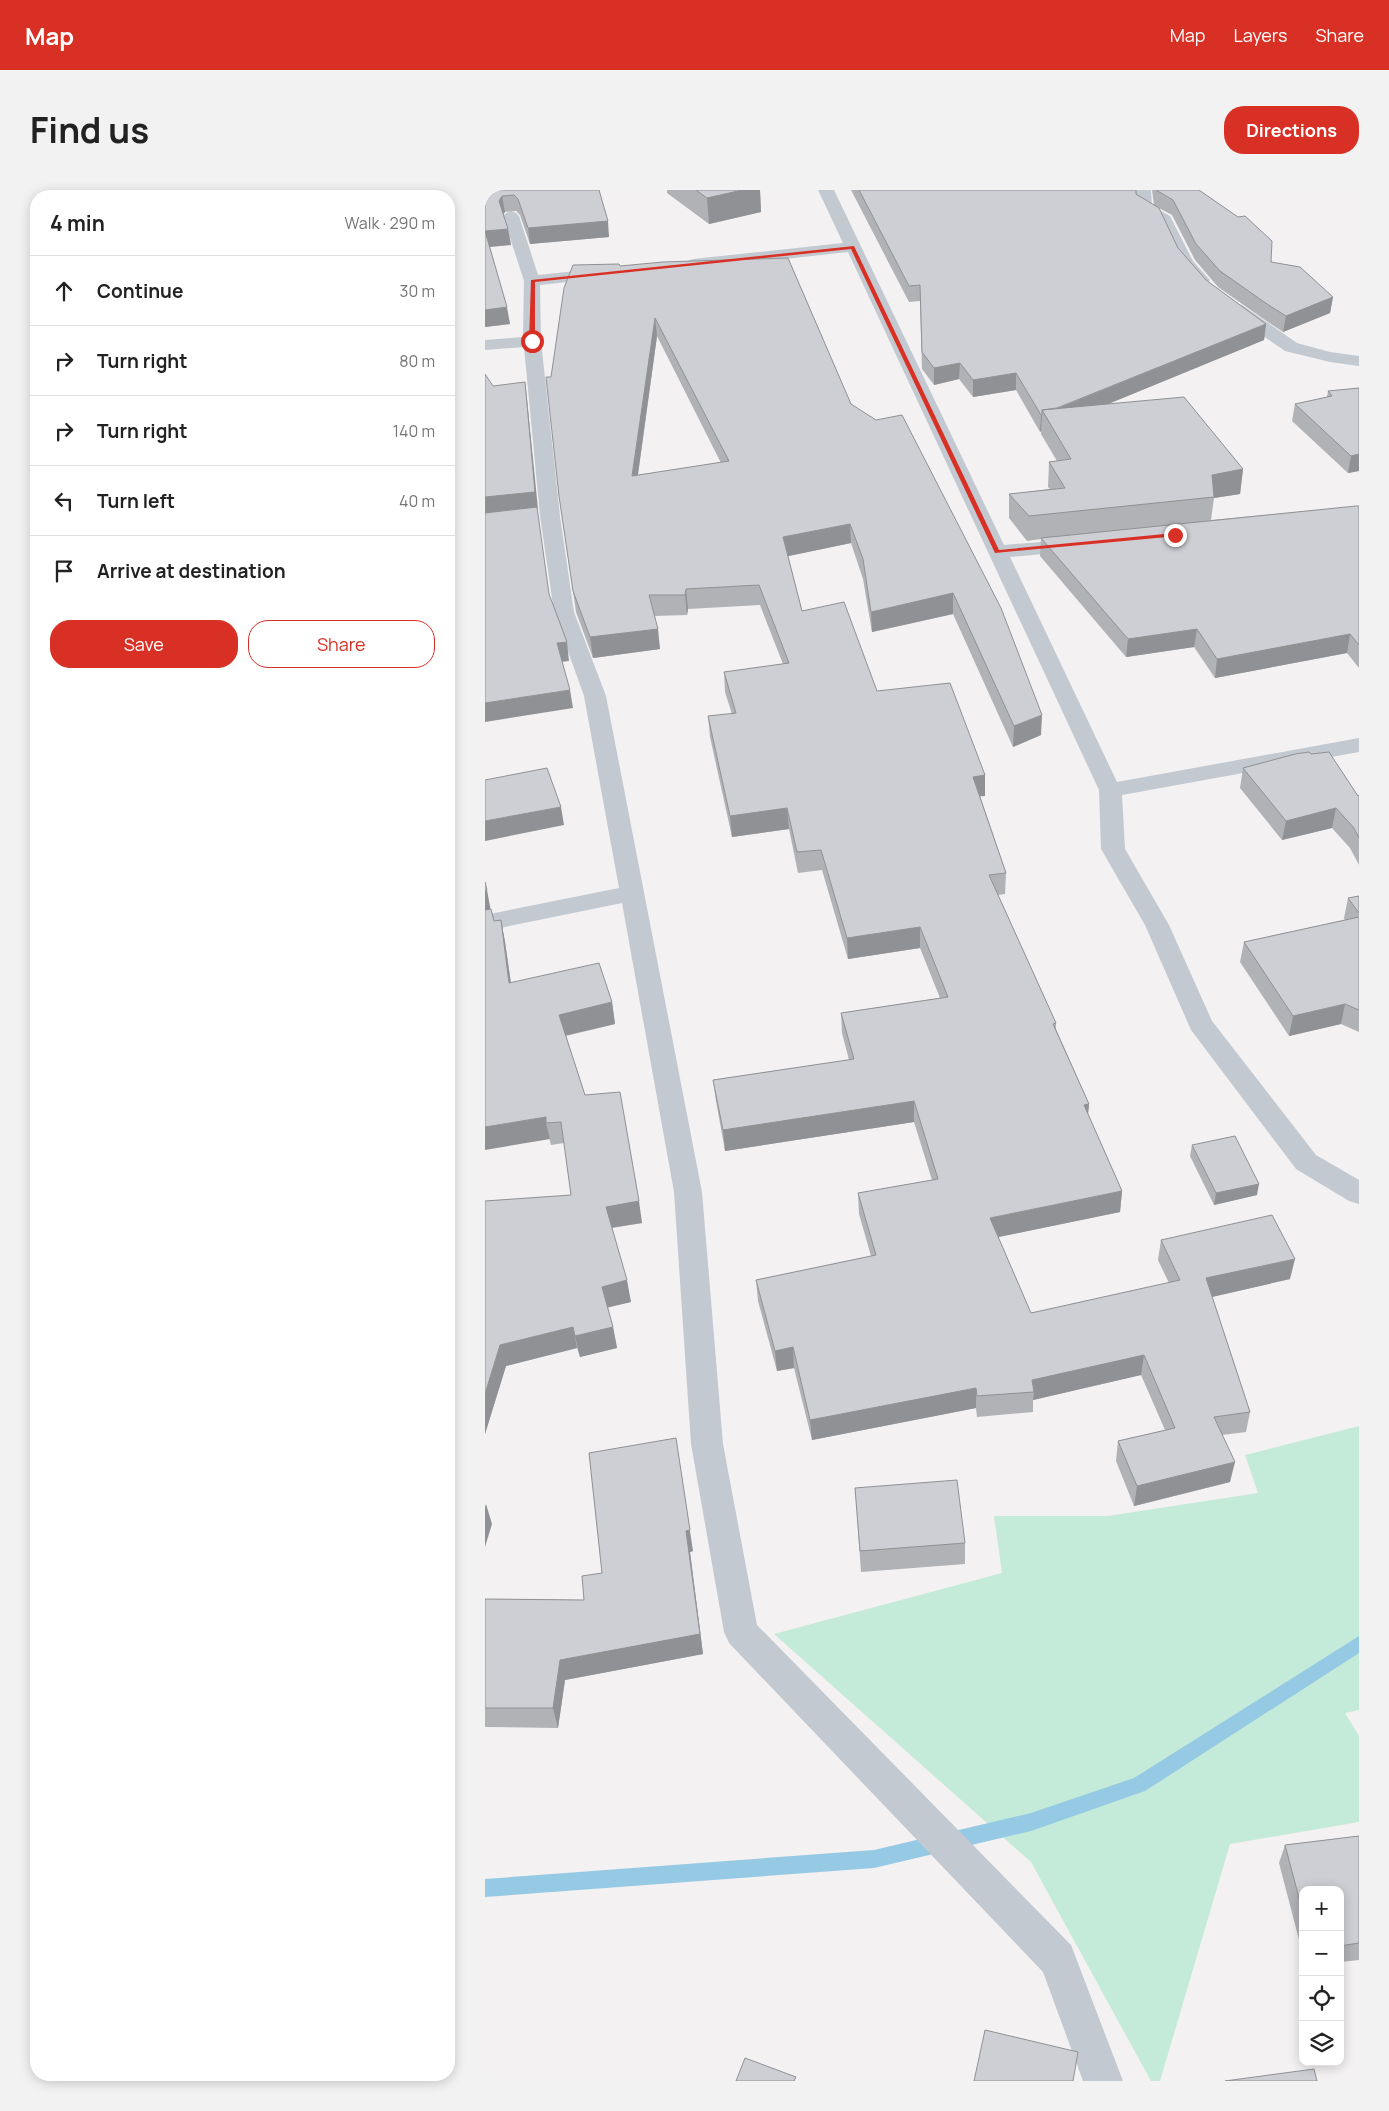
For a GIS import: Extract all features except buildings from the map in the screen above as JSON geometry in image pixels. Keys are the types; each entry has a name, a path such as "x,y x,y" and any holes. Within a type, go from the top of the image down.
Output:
{"street":[{"path":"826,190 1110,790 1113,850 1157,925 1200,1024 1306,1162 1359,1194"},
{"path":"1143,190 1144,208 1165,219 1186,263 1211,291"},
{"path":"511,216 532,281 532,341 540,517 564,612 595,696 688,1192 707,1444 741,1632 1057,1959 1103,2081"},
{"path":"675,266 853,247"},
{"path":"532,281 628,271"},
{"path":"1227,302 1291,347 1331,357 1359,361"},
{"path":"485,345 532,341"},
{"path":"997,552 1096,543"},
{"path":"1110,790 1359,745"},
{"path":"485,923 633,892"}],"green space":[{"path":"1359,1426 1359,1710 1345,1713 1359,1736 1359,1822 1230,1844 1160,2081 1151,2081 1031,1862 774,1634 1002,1573 994,1516 1108,1516 1258,1493 1245,1455"}],"waterway":[{"path":"485,1888 874,1859 1031,1822 1139,1785 1359,1644"}],"route":[{"path":"532,341 532,281 853,247 997,552 1175,535"}]}
